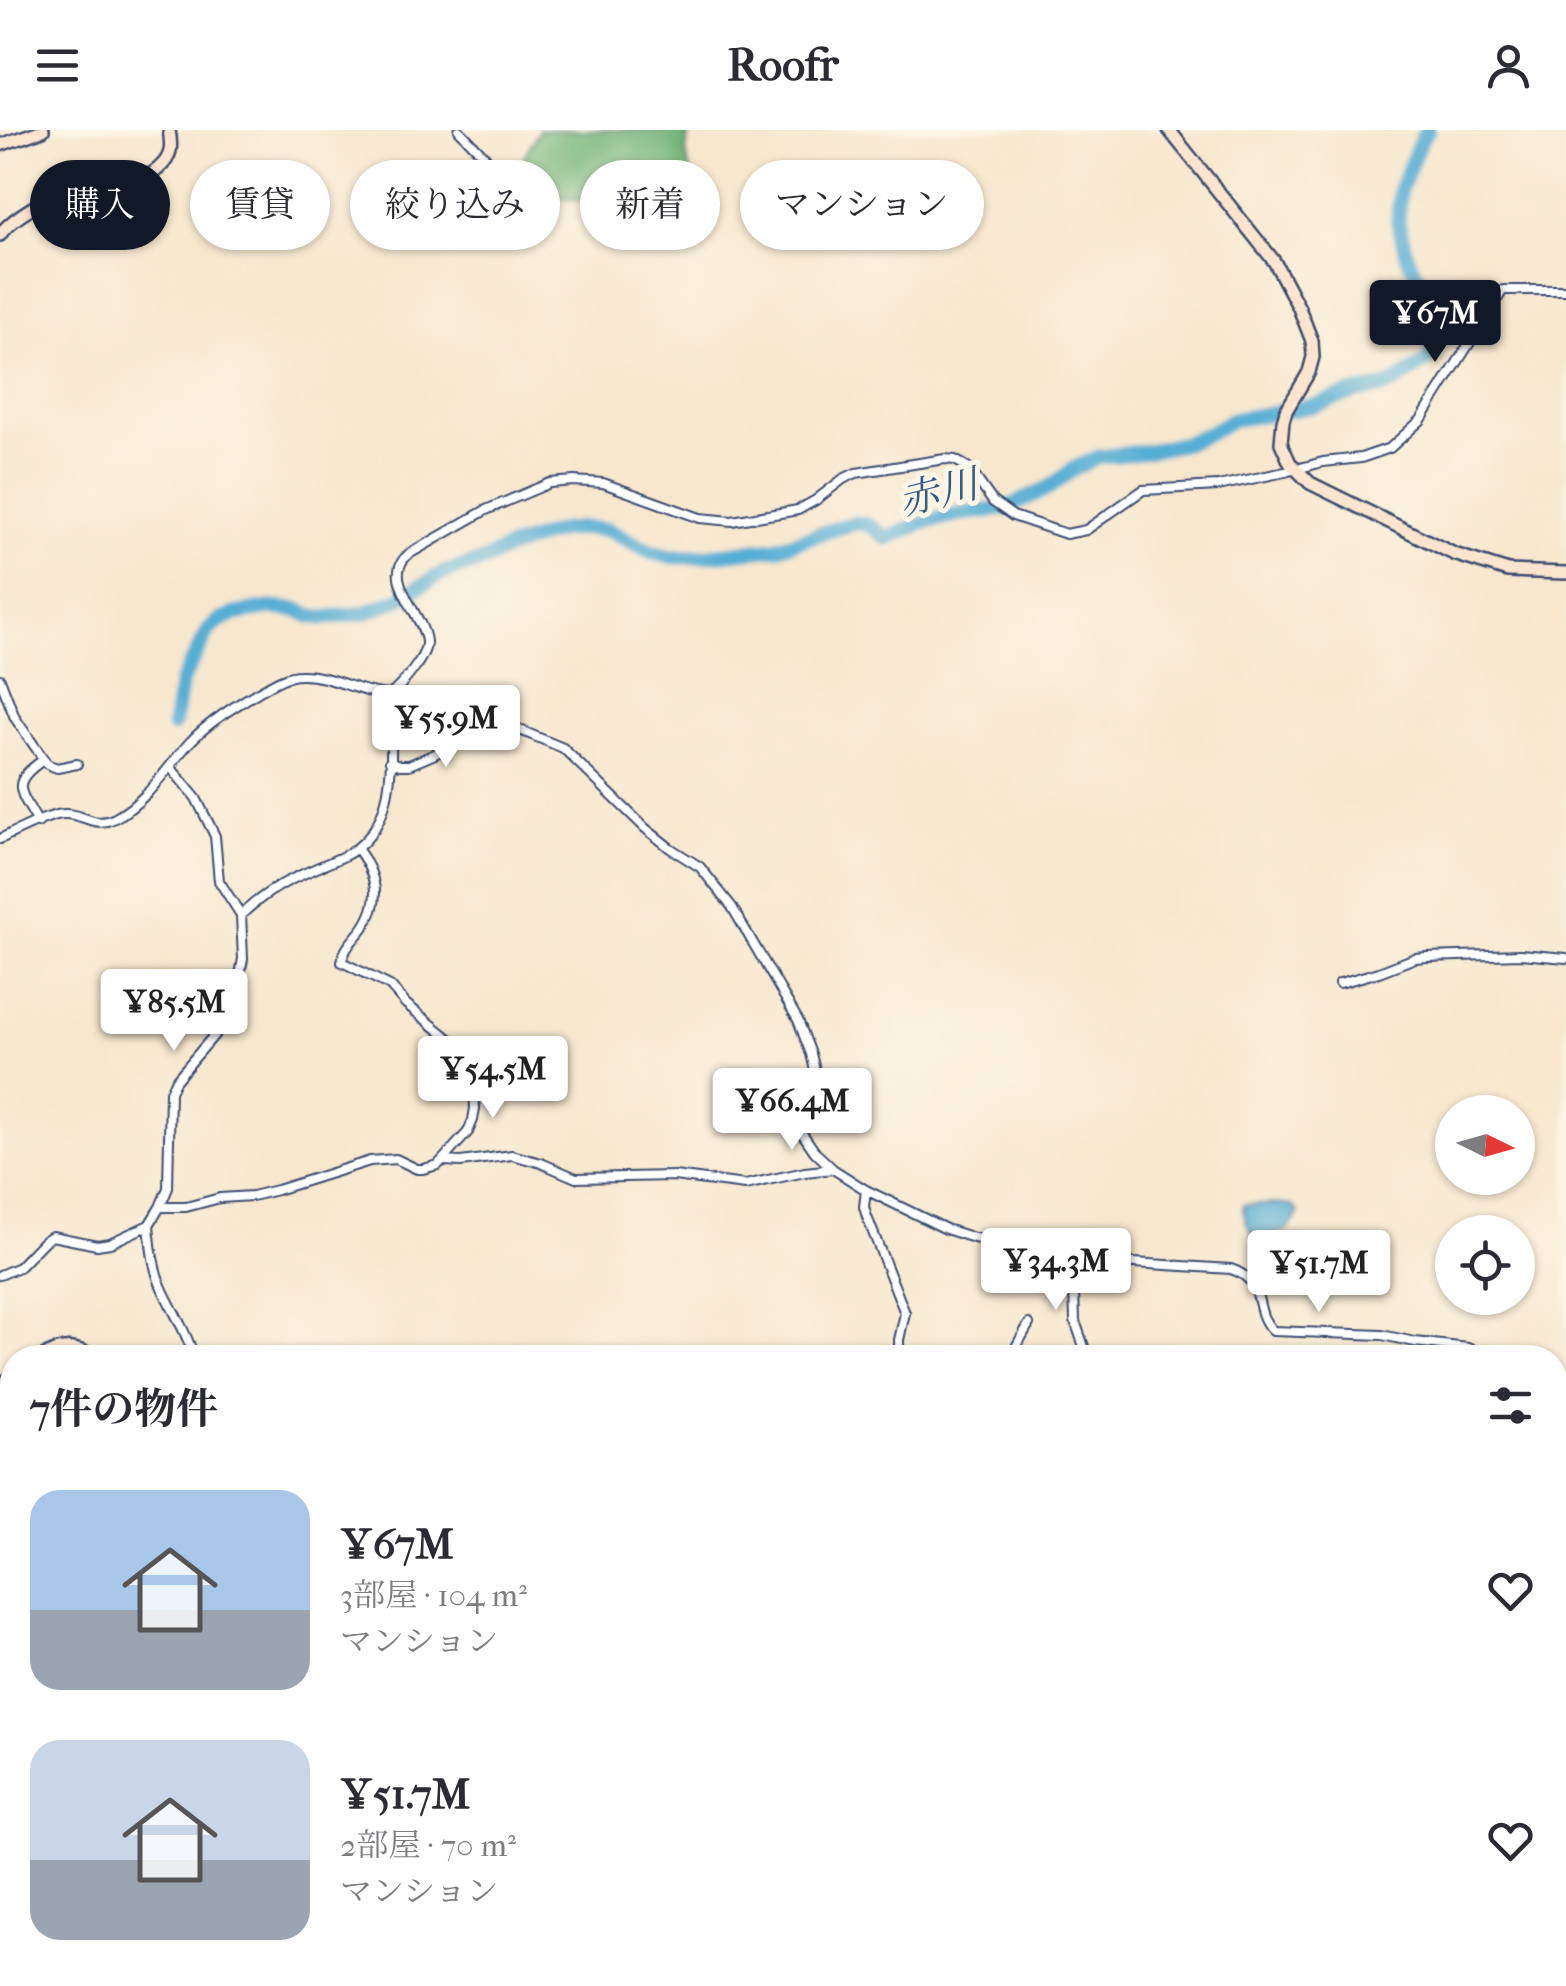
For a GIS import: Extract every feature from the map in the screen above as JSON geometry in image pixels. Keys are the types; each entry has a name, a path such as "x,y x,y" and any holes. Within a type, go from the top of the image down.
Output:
{"street":[{"path":"0,145 42,130"},
{"path":"0,235 19,215 112,170 152,174 169,158 169,130"},
{"path":"459,130 486,158"},
{"path":"1168,130 1274,262 1306,324 1314,357 1286,411 1281,432 1284,455 1296,470 1310,483 1454,554 1508,571 1566,573"},
{"path":"0,839 60,814 90,822 112,820 138,801 208,726 274,682 292,676 317,677 390,694 421,657 426,644 398,576 402,560 458,524 550,483 602,483 700,518 732,521 798,510 856,474 945,459 970,468 1002,509 1027,522 1066,534 1086,530 1144,490 1218,486 1323,462 1361,458 1390,448 1421,420 1503,290 1566,290"},
{"path":"0,680 15,718 43,760 57,768 77,764"},
{"path":"242,915 268,891 348,855 379,823 390,761 390,694"},
{"path":"390,761 410,765 481,730 502,725 515,728 563,748 645,828 700,867 732,908 798,1020 818,1083 802,1133 833,1169 866,1190 946,1228 1053,1258 1230,1268 1246,1274 1255,1286 1264,1323 1273,1331 1382,1335 1441,1345"},
{"path":"38,823 20,782 27,770 43,760"},
{"path":"0,1275 19,1267 52,1236 97,1245 110,1243 149,1224 168,1188 170,1092 221,1028 235,1000 243,958 242,915 219,881 210,822 171,768"},
{"path":"356,848 374,877 376,892 365,925 342,954 342,962 390,986 406,1004 476,1060"},
{"path":"1340,982 1415,958 1521,954 1566,958"},
{"path":"444,1161 468,1132 475,1115 476,1060 485,1053 509,1052"},
{"path":"160,1207 252,1196 370,1161 396,1159 423,1169 444,1161 512,1155 576,1178 674,1176 745,1185 833,1169"},
{"path":"866,1190 866,1217 904,1313 898,1345"},
{"path":"149,1224 160,1285 190,1345"},
{"path":"1073,1259 1075,1321 1083,1345"},
{"path":"1017,1345 1029,1324"}],"green space":[{"path":"539,130 689,130 688,160 580,160 580,201 560,198 560,160 522,160"}],"water":[{"path":"1258,1204 1291,1205 1299,1212 1282,1233 1255,1238 1243,1208"}],"waterway":[{"name":"赤川","path":"173,726 181,682 209,630 235,614 270,608 298,610 323,618 365,613 399,599 443,573 559,531 583,528 608,530 669,557 776,548 853,523 868,524 887,538 959,514 1005,509 1099,457 1185,443 1231,420 1313,406 1398,381 1429,359 1435,347 1437,321 1433,304 1408,259 1398,222 1400,189 1428,130"}]}
